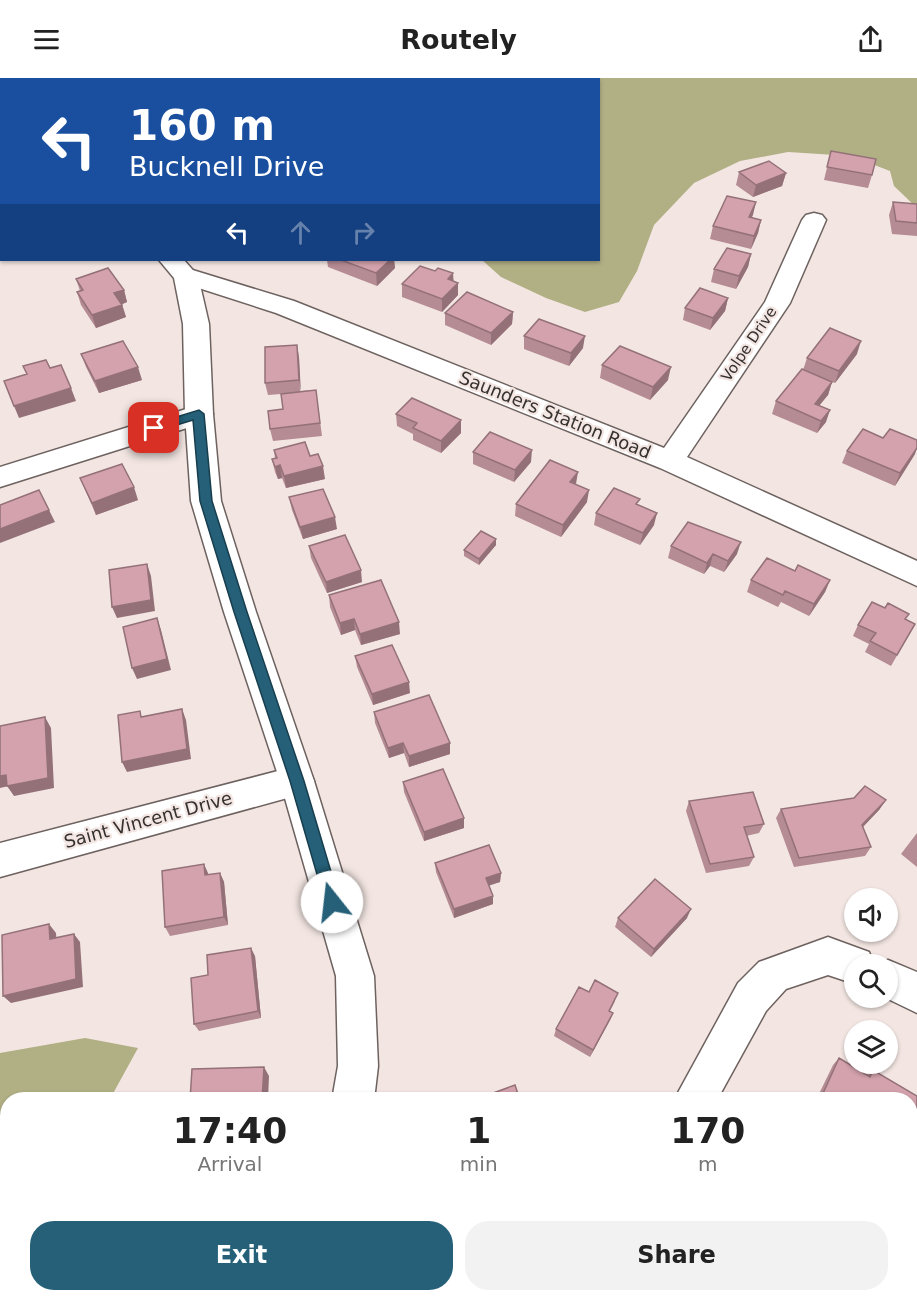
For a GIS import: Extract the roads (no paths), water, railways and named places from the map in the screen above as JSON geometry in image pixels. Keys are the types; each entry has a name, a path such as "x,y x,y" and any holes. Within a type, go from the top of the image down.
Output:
{"street":[{"name":"Volpe Drive","path":"670,461 777,303 814,220"},
{"name":"Saunders Station Road","path":"178,268 285,307 670,461 917,574"},
{"path":"178,268 196,324 199,414 206,501 240,612 297,781 355,976 358,1066 354,1092"},
{"path":"0,477 199,414"},
{"name":"Saint Vincent Drive","path":"0,860 297,781"},
{"path":"699,1092 752,997 773,975 828,956 844,961"},
{"path":"898,983 917,994"}]}
